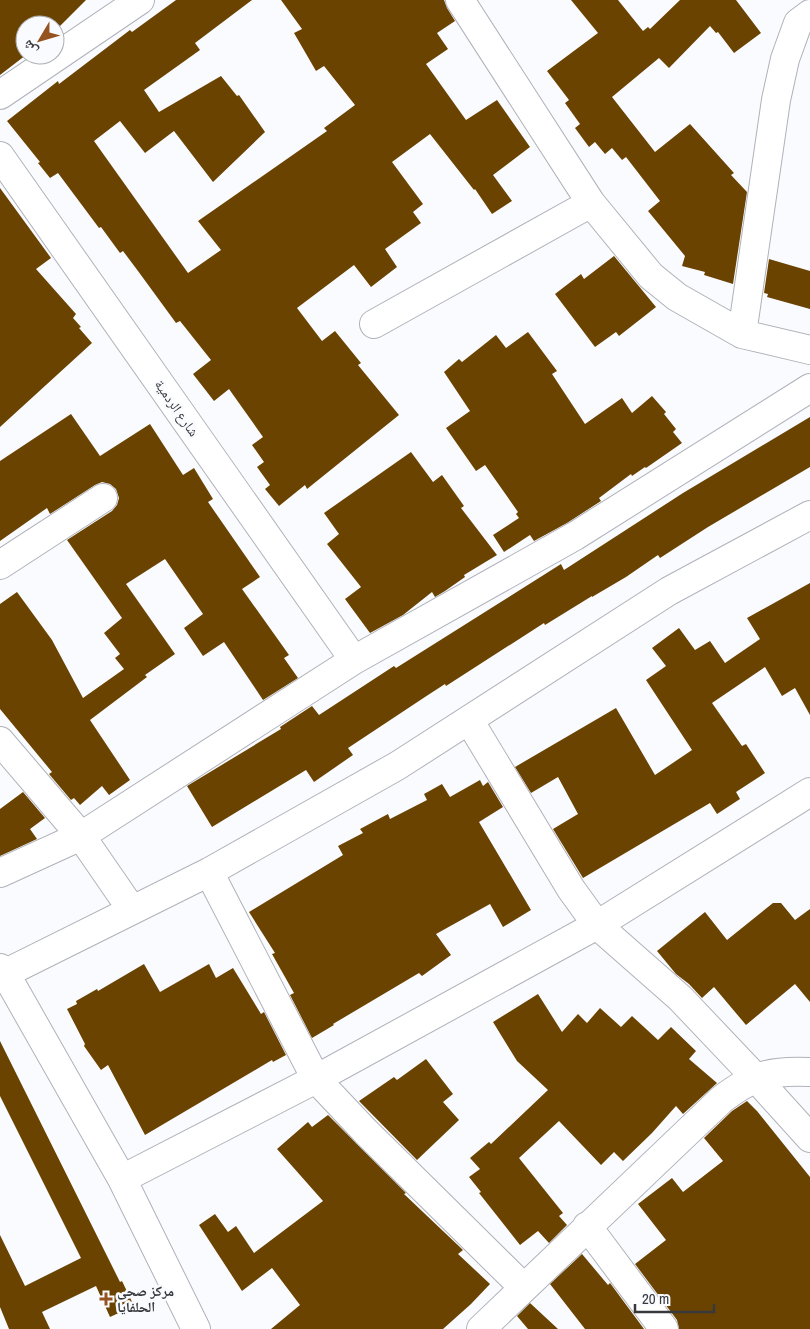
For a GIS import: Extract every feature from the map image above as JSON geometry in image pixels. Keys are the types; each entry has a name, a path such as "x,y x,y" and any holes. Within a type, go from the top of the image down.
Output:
{"street":[{"path":"0,95 140,0"},
{"path":"460,0 591,202 651,276 677,297 742,334 810,350"},
{"path":"742,334 776,100 784,59 806,25"},
{"name":"شارع الردمية","path":"4,170 354,660"},
{"path":"374,324 591,202"},
{"path":"0,873 81,836 354,660 575,536 810,388"},
{"path":"0,565 104,498"},
{"path":"196,1329 122,1179 2,972 209,872 397,766 669,591 810,515"},
{"path":"469,720 571,889 597,926 680,998 810,1138"},
{"path":"0,741 81,836 132,910"},
{"path":"122,1179 316,1079 597,926 810,792"},
{"path":"209,872 316,1079 366,1132 524,1288"},
{"path":"481,1329 722,1099 755,1077 781,1072 810,1072"},
{"path":"587,1226 664,1329"}],"building":[{"path":"0,0 86,0 65,21 65,15 15,15 15,63 0,75"},
{"path":"176,0 252,0 195,43 200,50 144,90 159,112 221,76 237,96 239,95 265,132 213,182 174,131 145,153 120,121 94,141 188,273 221,250 198,221 327,131 324,128 355,105 324,66 316,71 294,33 302,29 281,0 444,0 455,21 437,33 448,49 426,64 466,120 497,100 530,147 493,175 512,201 492,214 475,189 430,134 392,162 423,204 413,212 421,223 385,249 397,267 371,287 354,265 297,308 322,341 335,331 361,363 358,365 399,415 307,489 305,485 279,506 265,489 270,485 257,467 264,462 252,445 263,437 229,389 214,401 193,374 211,360 180,321 176,323 123,251 120,253 101,227 99,228 58,173 50,178 38,163 40,162 7,121 58,81 59,84 130,30 132,32"},
{"path":"571,0 618,0 643,31 648,27 650,29 680,0 736,0 761,33 734,53 718,32 716,33 710,26 669,68 659,58 612,97 655,152 690,124 734,173 731,175 747,192 733,284 704,275 705,272 682,266 685,256 648,211 660,201 626,157 622,160 612,148 605,154 595,142 589,147 575,128 580,124 565,103 569,100 547,71 598,33"},
{"path":"0,188 51,258 36,269 76,314 73,318 92,343 0,427"},
{"path":"614,256 656,307 619,336 616,332 595,347 555,294 581,274 584,279"},
{"path":"769,259 810,271 810,309 767,297 768,294 764,293"},
{"path":"528,332 557,371 552,374 585,424 622,398 632,413 652,396 666,412 664,414 676,429 673,432 682,443 646,468 632,476 631,474 599,498 601,501 567,523 534,541 530,535 504,552 493,535 519,518 516,514 518,512 485,465 476,471 446,428 470,411 444,372 459,359 462,362 496,335 506,348"},
{"path":"71,414 100,456 150,424 183,475 194,468 213,499 208,502 260,577 242,589 289,655 284,658 298,678 263,700 224,642 203,656 184,628 203,614 165,559 126,584 175,654 145,675 147,677 90,720 130,780 109,795 102,786 80,805 74,798 71,800 49,774 52,772 0,709 0,604 17,592 52,640 83,698 124,669 115,658 120,654 104,633 122,618 67,540 112,511 117,505 119,498 116,489 110,484 102,482 95,485 50,514 47,508 0,541 0,461"},
{"path":"810,417 810,467 708,527 660,558 658,555 626,577 545,625 544,623 446,686 445,684 348,748 353,755 314,782 306,770 212,827 187,786 281,729 280,727 312,706 319,715 394,666 396,668 561,564 564,570 683,493"},
{"path":"411,452 433,482 442,475 464,506 461,508 497,555 464,575 465,577 445,591 435,597 432,592 403,615 370,633 345,599 361,587 327,544 339,534 324,513"},
{"path":"810,583 810,715 795,688 782,696 765,667 712,703 742,746 746,744 765,773 736,792 740,799 717,814 710,803 583,878 553,829 578,814 558,777 531,793 515,767 616,708 655,775 692,750 646,680 666,666 652,648 679,628 695,650 710,641 725,663 760,639 747,618"},
{"path":"480,780 483,786 488,782 503,807 479,822 531,910 503,927 490,904 436,934 451,955 422,976 419,973 312,1038 290,995 294,993 272,954 275,953 249,912 343,855 338,846 363,833 360,829 388,814 390,819 427,800 424,794 442,784 450,797"},
{"path":"23,792 45,818 30,829 37,839 0,856 0,809"},
{"path":"773,903 781,903 795,920 810,909 810,1002 795,984 746,1025 714,987 702,998 676,974 657,951 705,912 727,940"},
{"path":"144,964 160,992 209,964 216,978 233,968 261,1014 264,1012 286,1055 273,1062 272,1060 145,1135 108,1065 101,1070 84,1046 85,1044 67,1009 77,1004 76,1001 97,989 98,991"},
{"path":"538,994 562,1032 578,1014 587,1023 600,1008 621,1027 632,1016 658,1040 671,1027 696,1051 689,1059 717,1083 683,1114 676,1106 623,1161 614,1152 601,1165 559,1121 519,1158 563,1213 559,1216 567,1225 549,1243 538,1231 520,1245 479,1193 481,1192 469,1177 480,1169 470,1158 489,1142 491,1144 548,1090 517,1061 493,1022"},
{"path":"0,1041 120,1282 122,1281 134,1306 110,1317 96,1286 42,1312 50,1329 9,1329 0,1307 0,1235 25,1286 81,1258 0,1096"},
{"path":"426,1059 453,1094 443,1102 459,1120 417,1160 359,1101 394,1077 397,1080"},
{"path":"747,1101 810,1177 810,1329 679,1329 677,1320 635,1264 666,1240 638,1204 672,1178 683,1192 723,1161 704,1138 732,1111"},
{"path":"328,1115 406,1193 404,1194 463,1250 458,1254 490,1284 443,1329 271,1329 300,1305 272,1268 242,1291 199,1225 215,1214 228,1232 236,1226 254,1253 323,1201 277,1149 308,1122 312,1127"},
{"path":"582,1254 608,1285 610,1283 644,1329 585,1329 550,1284"},
{"path":"530,1303 558,1329 528,1329 517,1316"}],"place":[{"name":"مركز صحى الحلفايا","path":"106,1299"}]}
